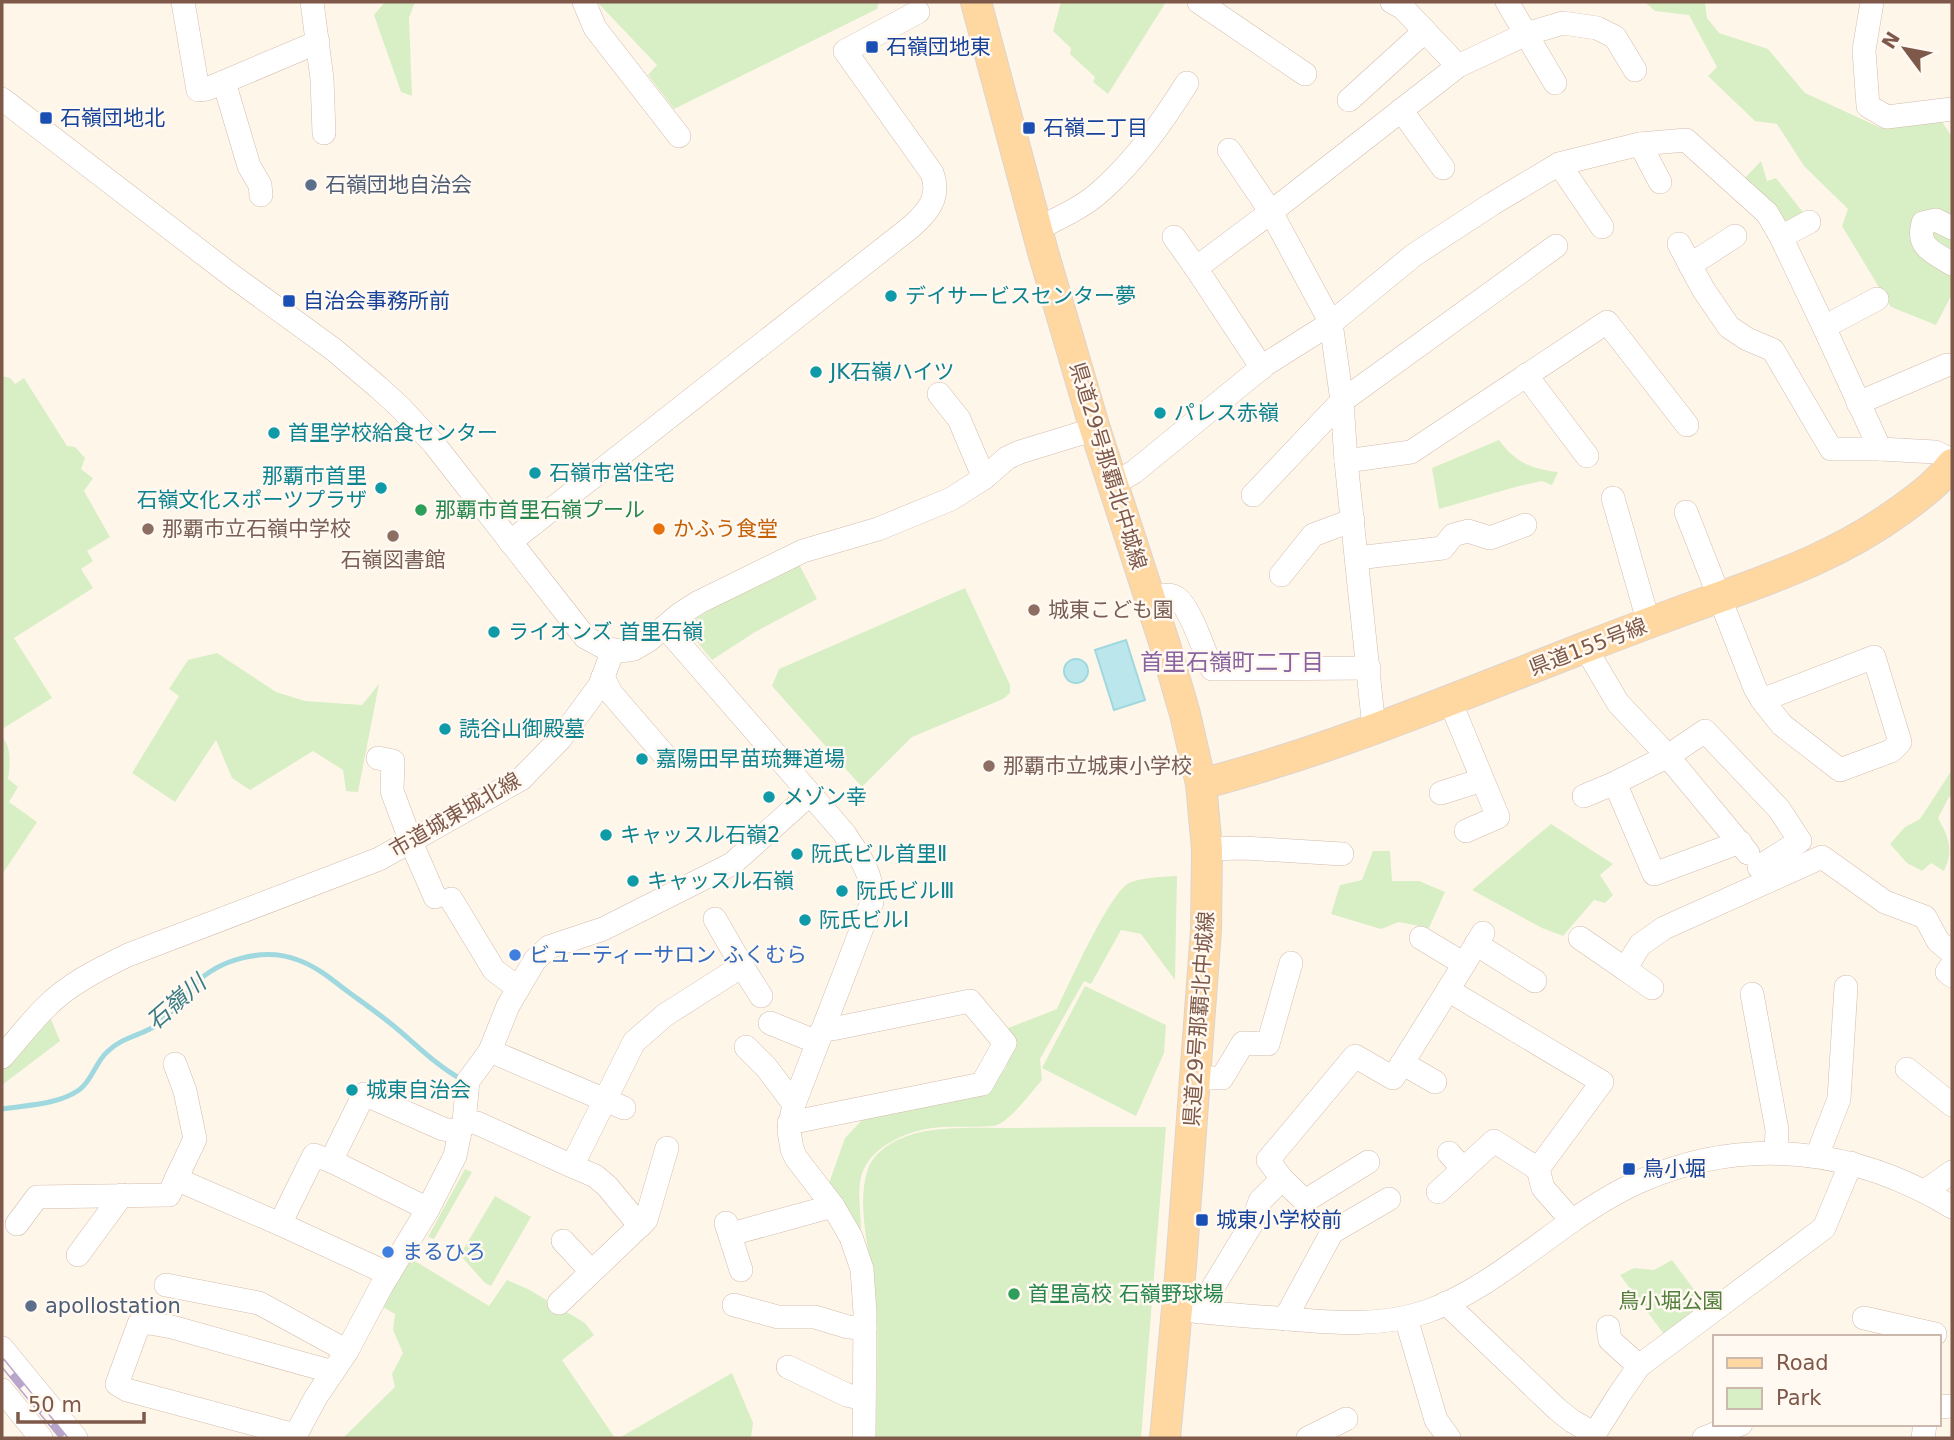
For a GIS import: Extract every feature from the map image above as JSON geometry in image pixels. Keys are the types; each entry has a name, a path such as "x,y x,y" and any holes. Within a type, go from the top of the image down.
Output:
{"main road":[{"name":"県道29号那覇北中城線","path":"976,2 1037,229 1095,429 1185,714 1200,784 1207,849 1206,930 1194,1078 1187,1311 1165,1438"},
{"name":"県道155号線","path":"1200,784 1287,759 1450,701 1719,597 1799,569 1859,539 1932,488 1952,462"}],"street":[{"path":"183,2 198,90 207,89 318,42"},
{"path":"312,2 322,79 324,133"},
{"path":"584,2 595,28 678,136"},
{"path":"1199,2 1305,74"},
{"path":"1392,2 1403,8 1458,66"},
{"path":"1507,2 1555,83"},
{"path":"1872,2 1864,50 1868,106 1887,117 1952,109"},
{"path":"510,542 911,226 929,209 936,191 932,173 845,51 918,12"},
{"path":"1196,268 1458,66 1526,34 1563,23 1597,28 1615,37 1635,70"},
{"path":"1349,100 1425,31"},
{"path":"224,82 249,166 260,185 261,195"},
{"path":"1037,229 1101,192 1133,159 1165,118 1187,83"},
{"path":"2,99 358,369 422,430 584,637 613,650 634,649 699,602 803,551 878,529 951,499 984,478 1007,458 1095,429"},
{"path":"1401,110 1443,168"},
{"path":"1113,484 1134,472 1262,368 1331,323 1415,255 1492,204 1559,164 1640,144 1686,140 1767,213 1781,237 1880,449"},
{"path":"1640,144 1660,183"},
{"path":"1229,150 1271,212 1331,323 1342,401 1374,728"},
{"path":"1559,164 1602,227"},
{"path":"1952,228 1937,220 1923,223 1921,233 1925,247 1952,264"},
{"path":"1781,237 1809,222"},
{"path":"1690,265 1735,236"},
{"path":"1174,237 1262,368"},
{"path":"1679,244 1703,289 1730,327 1747,339 1773,350 1831,449 1935,452 1952,462"},
{"path":"1253,495 1342,401 1556,246"},
{"path":"1824,327 1877,299"},
{"path":"1346,461 1411,452 1606,321 1687,425"},
{"path":"1858,403 1947,365"},
{"path":"1526,375 1587,456"},
{"path":"939,394 958,419 984,478"},
{"path":"1613,498 1649,624"},
{"path":"1686,512 1755,688 1762,700 1782,725 1840,770 1891,751 1900,741 1874,657 1762,700"},
{"path":"1281,575 1313,536 1353,520"},
{"path":"1357,558 1443,548 1453,535 1468,531 1491,545 1525,525"},
{"path":"1150,599 1167,594 1178,598 1190,616 1212,668 1369,668"},
{"path":"665,626 844,834 865,866 872,884 875,906 820,1036 792,1113 789,1140 796,1158 833,1206 851,1237 862,1269 865,1328 864,1438"},
{"path":"1585,648 1618,703 1668,757 1764,873"},
{"name":"市道城東城北線","path":"2,1057 45,1007 103,967 379,859 521,779 561,737 600,685 613,650"},
{"path":"603,677 611,693 667,758"},
{"path":"1450,701 1497,817 1466,831"},
{"path":"1584,796 1668,757 1705,731 1779,808 1800,841 1764,873 1664,928 1640,945 1625,969"},
{"path":"378,758 393,761 392,791 411,842 443,898 494,970 518,988"},
{"path":"1441,793 1482,780"},
{"path":"1615,783 1654,874 1740,842"},
{"path":"333,1372 150,1323 139,1324 117,1384 127,1390 294,1437 316,1397 333,1372 347,1351 456,1156 468,1081 490,1051 508,1006 535,960 549,947 603,929 732,864 810,794"},
{"path":"1207,849 1244,848 1342,854"},
{"path":"1764,873 1822,857 1885,901 1925,917 1938,941 1952,953"},
{"path":"715,919 761,996"},
{"path":"1421,938 1464,964"},
{"path":"1368,1162 1305,1201 1282,1179 1268,1160 1356,1056 1393,1078 1480,938 1535,981"},
{"path":"1580,939 1652,988"},
{"path":"1194,1078 1222,1078 1242,1043 1268,1044 1291,963"},
{"path":"1952,965 1947,972 1952,976"},
{"path":"572,1166 614,1104 634,1042 665,1015 742,966"},
{"path":"1817,1156 1839,1099 1846,987"},
{"path":"1448,990 1602,1082 1538,1169"},
{"path":"1752,994 1777,1130 1776,1153"},
{"path":"770,1023 820,1036 837,1028 970,1001 1005,1043 982,1084 792,1113"},
{"path":"746,1046 766,1067 792,1113"},
{"path":"490,1051 614,1104"},
{"path":"1402,1063 1435,1082"},
{"path":"17,1224 28,1198 169,1195 195,1139 185,1091 175,1064"},
{"path":"1907,1069 1952,1105"},
{"path":"331,1161 364,1094 443,1129 477,1123 595,1176 607,1186 640,1226"},
{"path":"1438,1192 1456,1161 1494,1141 1538,1169 1543,1188 1572,1221"},
{"path":"559,1303 646,1220 667,1148"},
{"path":"1187,1311 1286,1319 1373,1322 1406,1318 1446,1303 1485,1281 1619,1192 1660,1173 1711,1158 1776,1153 1817,1156 1851,1163 1925,1191 1952,1208"},
{"path":"280,1224 314,1155 428,1209"},
{"path":"1446,1303 1557,1409 1594,1436 1639,1366 1824,1228 1851,1163"},
{"path":"1925,1191 1952,1172"},
{"path":"176,1179 389,1274"},
{"path":"1187,1311 1252,1223 1260,1202 1282,1179"},
{"path":"78,1255 122,1195"},
{"path":"1286,1319 1332,1232 1389,1199"},
{"path":"741,1270 728,1227 833,1206"},
{"path":"563,1241 592,1271"},
{"path":"166,1285 259,1303 347,1351"},
{"path":"734,1305 778,1317 815,1317 848,1327 865,1328"},
{"path":"1406,1318 1436,1420 1449,1438"},
{"path":"1864,1318 1940,1332"},
{"path":"1608,1327 1610,1340 1639,1366"},
{"path":"2,1348 76,1438"},
{"path":"788,1367 847,1395 864,1399"},
{"path":"2,1390 41,1438"},
{"path":"1308,1438 1346,1419"},
{"path":"1704,1438 1736,1426"}],"green space":[{"path":"385,2 415,2 409,18 412,96 401,92 374,15"},
{"path":"599,2 879,2 877,9 674,109 648,75 657,65"},
{"path":"1061,2 1166,2 1108,94 1093,82 1095,77 1070,54 1071,48 1053,31"},
{"path":"1645,2 1705,2 1707,18 1719,33 1768,49 1805,93 1881,128 1941,120 1952,137 1952,294 1936,325 1891,307 1842,226 1848,209 1804,166 1777,124 1755,121 1708,76 1717,67 1689,15 1655,11"},
{"path":"1761,161 1767,181 1776,178 1805,215 1788,227 1745,178"},
{"path":"2,376 10,378 15,384 24,378 67,446 75,447 85,458 81,469 93,478 84,491 110,537 87,551 93,561 81,569 93,588 14,638 52,698 2,729"},
{"path":"1499,440 1511,454 1524,463 1558,472 1552,485 1542,481 1439,509 1432,468"},
{"path":"799,564 817,599 755,632 712,660 693,637 693,622 717,606"},
{"path":"965,588 1010,685 1010,693 1003,699 912,737 862,787 772,686 779,669"},
{"path":"217,653 276,692 305,701 362,705 379,684 358,792 346,791 343,770 313,751 250,790 232,778 216,740 175,802 132,773 179,696 169,689 188,660"},
{"path":"2,737 9,751 8,779 18,787 9,802 37,822 3,873"},
{"path":"1952,770 1952,796 1938,818 1949,844 1947,864 1944,871 1931,863 1922,871 1907,863 1890,844 1905,827 1920,819"},
{"path":"1551,824 1613,864 1600,875 1613,895 1605,903 1594,900 1563,936 1542,928 1472,890"},
{"path":"1373,851 1390,851 1392,881 1419,881 1445,892 1429,928 1399,922 1381,929 1331,914 1340,885 1362,880"},
{"path":"1177,876 1175,980 1141,934 1121,930 1091,984 1084,981 1040,1059 1042,1080 1009,1117 992,1126 931,1128 904,1135 880,1149 871,1158 860,1182 861,1231 829,1183 845,1138 866,1116 991,1087 1005,1069 1011,1054 1006,1029 1057,1009 1090,941 1121,890 1129,883 1140,880"},
{"path":"1085,986 1166,1025 1164,1053 1136,1116 1042,1068"},
{"path":"50,1017 60,1041 2,1085 2,1071"},
{"name":"首里高校 石嶺野球場","path":"1166,1127 1141,1438 876,1438 876,1306 863,1201 868,1169 876,1156 888,1145 902,1138 939,1129"},
{"path":"465,1169 472,1172 434,1239 428,1237"},
{"path":"495,1196 531,1217 491,1286 485,1283 460,1255"},
{"path":"410,1258 489,1306 507,1280 528,1289 585,1323 594,1335 562,1360 615,1438 343,1438 395,1387 392,1374 403,1353 393,1330 395,1314 383,1307"},
{"name":"鳥小堀公園","path":"1672,1260 1707,1307 1666,1337 1620,1275 1634,1268 1654,1270"},
{"path":"732,1373 753,1423 751,1438 619,1438"}],"water":[{"path":"1126,640 1145,700 1114,710 1095,650"},
{"path":"1076,659 1085,662 1088,671 1085,680 1076,683 1067,680 1064,671 1067,662"}],"waterway":[{"name":"石嶺川","path":"2,1109 52,1102 79,1090 107,1052 119,1043 158,1024 204,976 229,962 257,955 285,956 316,969 461,1079"}],"railway":[{"path":"2,1362 64,1438"}],"place":[{"name":"石嶺団地東","path":"872,47"},
{"name":"石嶺団地北","path":"46,118"},
{"name":"石嶺二丁目","path":"1029,128"},
{"name":"石嶺団地自治会","path":"311,185"},
{"name":"デイサービスセンター夢","path":"891,296"},
{"name":"自治会事務所前","path":"289,301"},
{"name":"JK石嶺ハイツ","path":"816,372"},
{"name":"パレス赤嶺","path":"1160,413"},
{"name":"首里学校給食センター","path":"274,433"},
{"name":"石嶺市営住宅","path":"535,473"},
{"name":"那覇市首里 石嶺文化スポーツプラザ","path":"381,488"},
{"name":"那覇市首里石嶺プール","path":"421,510"},
{"name":"那覇市立石嶺中学校","path":"148,529"},
{"name":"かふう食堂","path":"659,529"},
{"name":"石嶺図書館","path":"393,536"},
{"name":"城東こども園","path":"1034,610"},
{"name":"ライオンズ 首里石嶺","path":"494,632"},
{"name":"読谷山御殿墓","path":"445,729"},
{"name":"嘉陽田早苗琉舞道場","path":"642,759"},
{"name":"那覇市立城東小学校","path":"989,766"},
{"name":"メゾン幸","path":"769,797"},
{"name":"キャッスル石嶺2","path":"606,835"},
{"name":"阮氏ビル首里Ⅱ","path":"797,854"},
{"name":"キャッスル石嶺","path":"633,881"},
{"name":"阮氏ビルⅢ","path":"842,891"},
{"name":"阮氏ビルⅠ","path":"805,920"},
{"name":"ビューティーサロン ふくむら","path":"515,955"},
{"name":"城東自治会","path":"352,1090"},
{"name":"鳥小堀","path":"1629,1169"},
{"name":"城東小学校前","path":"1202,1220"},
{"name":"まるひろ","path":"388,1252"},
{"name":"首里高校 石嶺野球場","path":"1014,1294"},
{"name":"apollostation","path":"31,1306"}],"district":[{"name":"首里石嶺町二丁目","path":"1232,662"}]}
